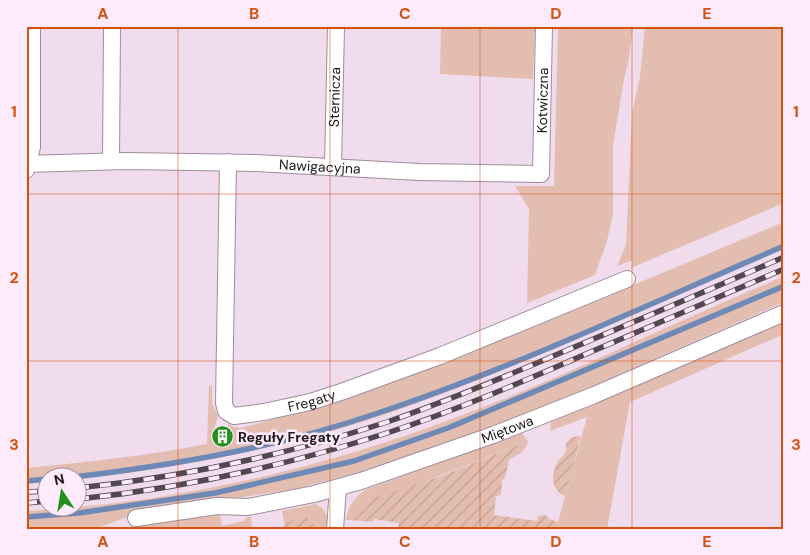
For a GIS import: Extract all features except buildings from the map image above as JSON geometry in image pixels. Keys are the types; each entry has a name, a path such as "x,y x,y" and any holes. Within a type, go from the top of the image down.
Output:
{"street":[{"path":"27,166 32,147 32,26"},
{"path":"105,162 112,26"},
{"name":"Sternicza","path":"333,168 336,26"},
{"name":"Kotwiczna","path":"541,174 544,26"},
{"name":"Nawigacyjna","path":"27,166 105,162 228,162 419,172 541,174"},
{"name":"Fregaty","path":"228,162 224,403 226,411 234,416 258,414 310,402 349,389 440,356 627,279"},
{"name":"Miętowa","path":"136,518 217,506 248,507 338,488 434,457 592,396 784,313"},
{"path":"335,529 338,488"}],"shaded area":[{"path":"441,26 535,26 533,79 440,74"},
{"path":"558,26 633,26 613,145 613,214 607,241 595,275 527,303 529,209 515,186 554,186"},
{"path":"645,26 784,26 784,203 631,268 633,260 617,266 626,245 632,114 640,77"},
{"path":"784,222 784,247 522,362 362,422 257,450 150,470 88,478 88,468 38,468 38,483 26,484 26,468 94,461 207,444 209,385 212,386 212,403 218,416 213,434 215,444 231,440 228,424 241,428 332,404 456,359"},
{"path":"784,276 784,302 554,403 443,445 360,472 295,489 135,514 95,529 26,529 26,511 38,510 38,518 88,518 88,506 192,491 246,480 301,467 408,435 538,385"},
{"path":"784,321 784,334 630,402 607,529 556,529 587,417 550,431 551,422"},
{"path":"522,433 528,441 416,485 350,516 350,520 346,520 352,503 365,490"},
{"path":"581,436 565,496 554,485 554,471 558,461 565,452 566,443 572,437"},
{"path":"528,441 523,450 509,460 505,478 502,480 501,495 496,496 494,515 537,521 538,516 546,515 549,519 558,522 556,529 398,529 399,523 374,519 373,522 350,520 350,516 362,502 441,476"},
{"path":"315,504 322,508 326,514 327,529 320,529 307,517 284,522 282,511"},
{"path":"220,515 222,526 244,521 251,516 252,529 128,529 134,524"},
{"path":"307,517 320,529 284,529 284,522"}],"waterway":[{"path":"88,475 144,468 261,446 299,437 375,414 530,356 784,246"},
{"path":"26,517 79,513 215,493 354,461 448,428 784,286"},
{"path":"26,481 38,480"}],"railway":[{"path":"88,487 156,478 234,463 311,445 387,422 495,381 784,257"},
{"path":"88,498 157,489 236,474 314,455 390,432 514,385 784,269"},
{"path":"26,492 38,491"},
{"path":"26,503 38,502"}],"place":[{"name":"Reguły Fregaty","path":"222,437"}]}
